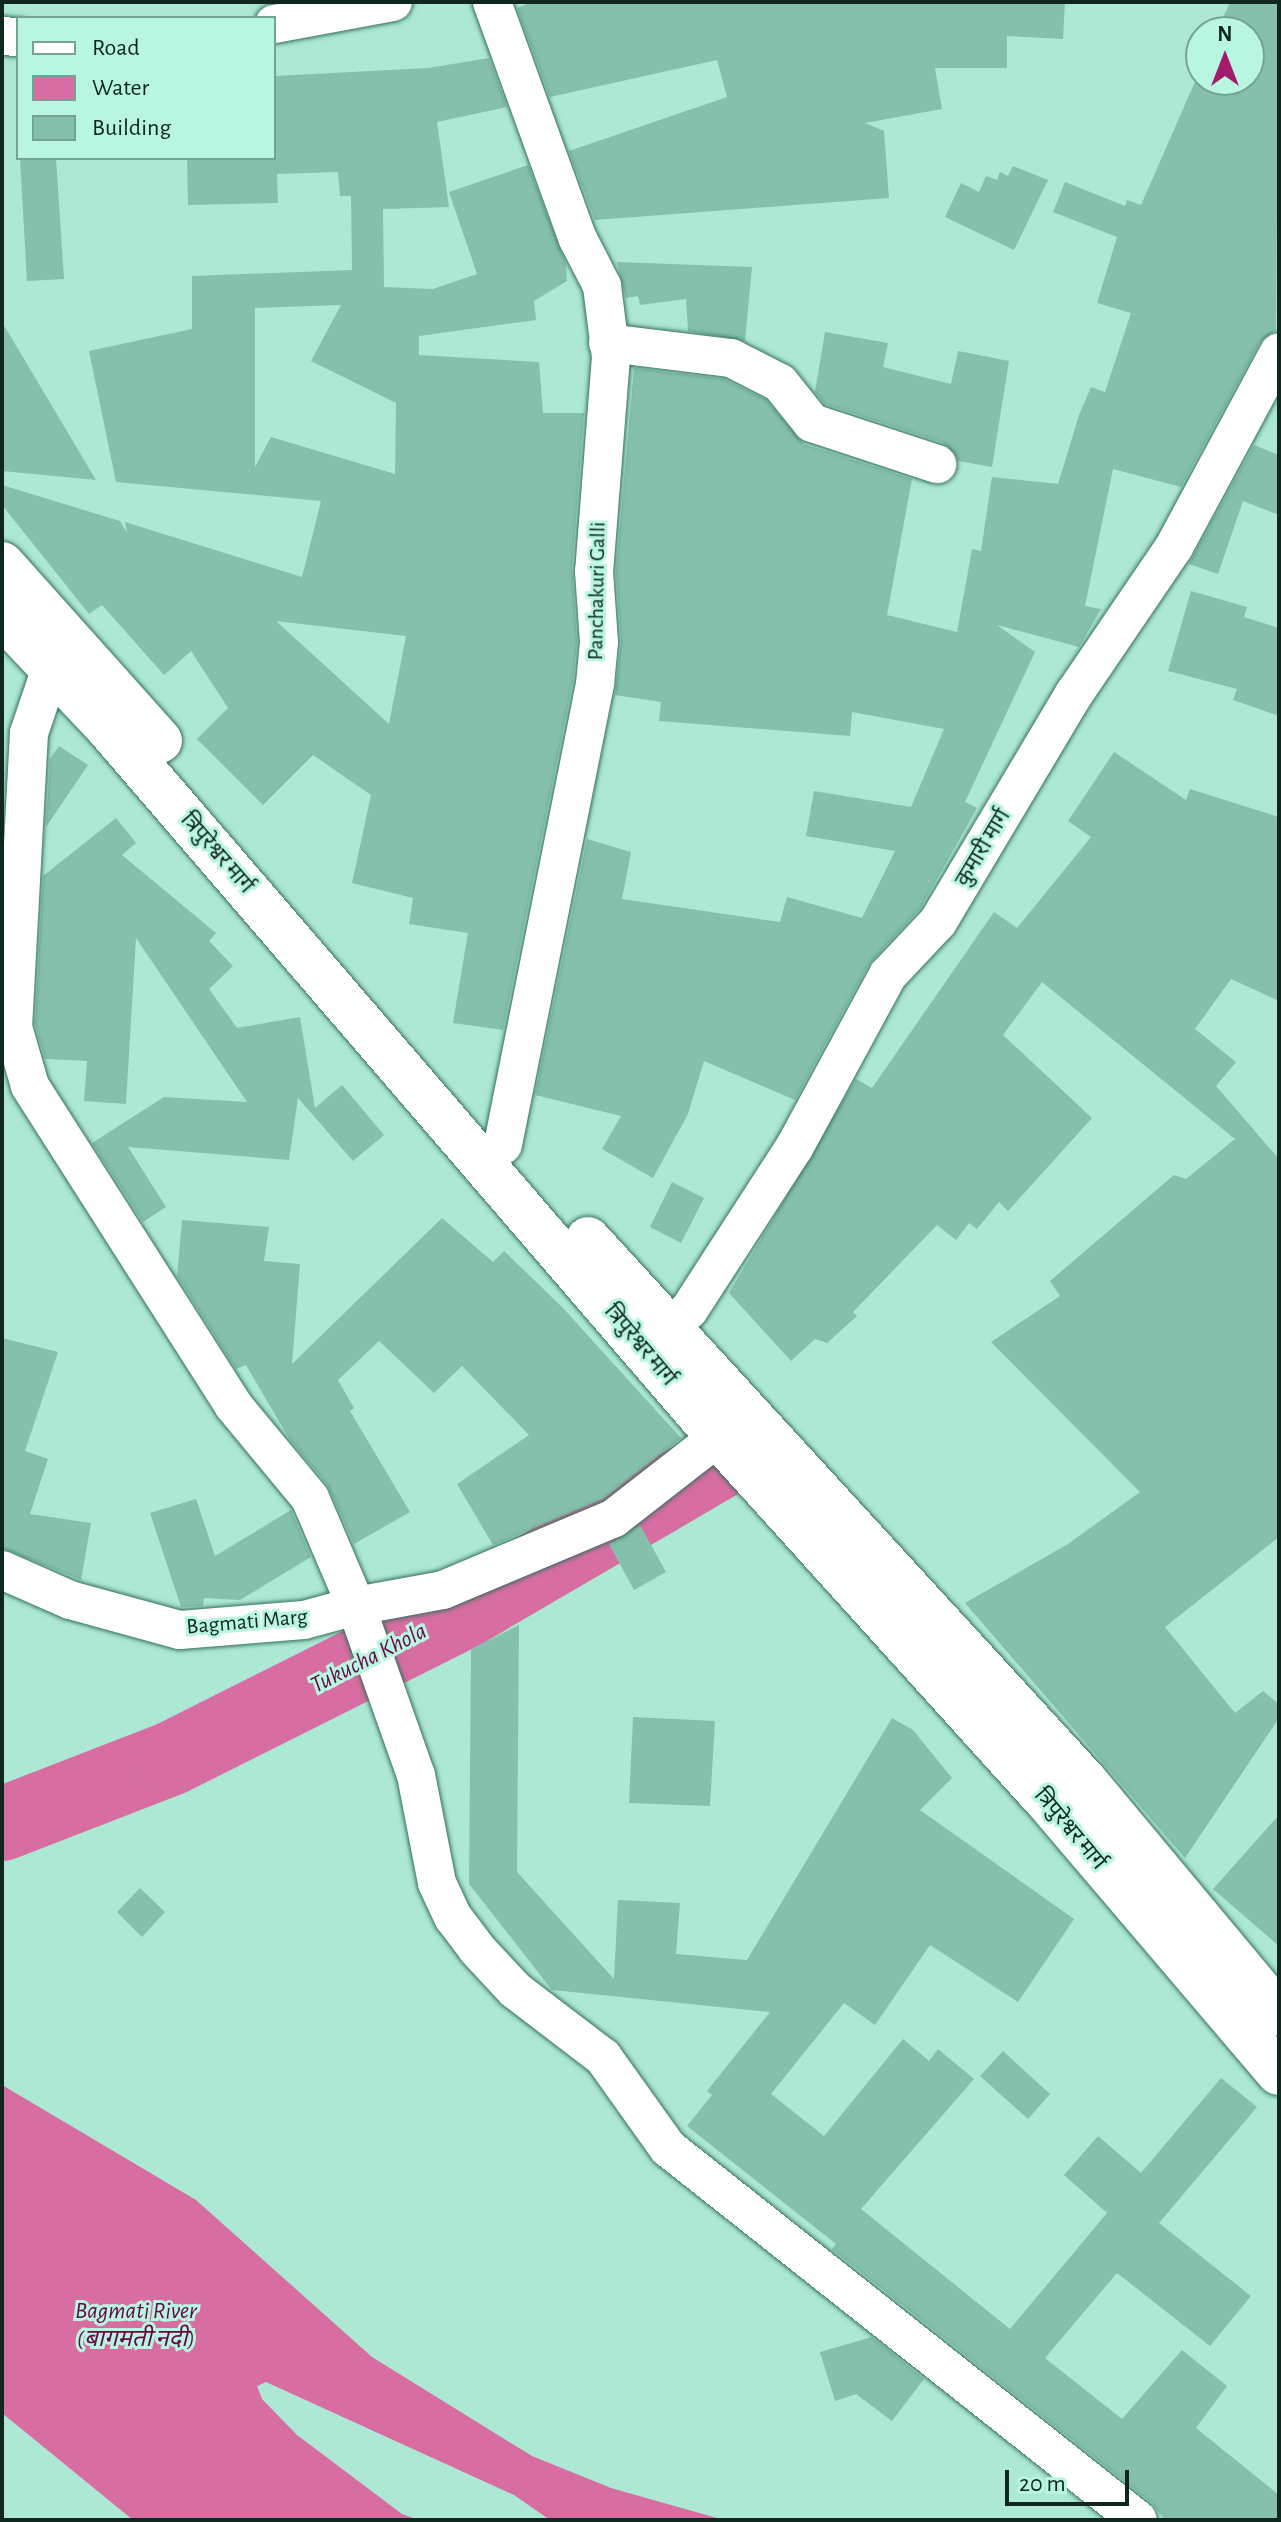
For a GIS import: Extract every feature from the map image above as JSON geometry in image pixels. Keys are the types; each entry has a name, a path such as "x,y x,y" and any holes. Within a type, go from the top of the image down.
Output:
{"highway":[{"name":"त्रिपुरेश्वर मार्ग","path":"2,564 63,657 370,1028 718,1437 1042,1795 1279,2073"},
{"name":"त्रिपुरेश्वर मार्ग","path":"2,616 63,657 668,1328 1086,1782 1279,2014"}],"street":[{"path":"276,24 393,2"},
{"name":"Panchakuri Galli","path":"492,2 578,239 602,286 611,357 594,571 599,642 595,684 503,1145"},
{"path":"608,343 731,358 780,383 812,423 937,464"},
{"name":"कुमारी मार्ग","path":"668,1328 689,1310 706,1285 794,1148 888,975 938,922 1074,694 1174,547 1279,352"},
{"path":"63,657 29,733 13,1027 30,1086 233,1405 310,1498 401,1727 437,1883 453,1917 515,1990 603,2057 668,2148 1138,2520"},
{"name":"Bagmati Marg","path":"2,1570 70,1600 180,1630 304,1620 361,1622 614,1518 718,1437"}],"water":[{"name":"Bagmati River (बागमती नदी)","path":"2,2085 196,2200 372,2357 532,2456 611,2488 724,2520 550,2520 514,2495 266,2382 257,2386 262,2399 297,2435 402,2514 418,2520 133,2520 2,2413"}],"building":[{"path":"532,2 1065,2 1063,39 1007,36 1007,68 935,68 942,109 865,123 884,131 889,198 595,220 569,151 727,97 717,60 550,97 517,8"},
{"path":"1230,2 1279,2 1276,330 1260,342 1181,487 1113,469 1085,606 1101,609 1079,647 997,625 1035,652 965,802 977,808 920,909 869,964 795,1100 704,1061 688,1114 653,1178 602,1149 621,1116 535,1095 587,839 631,852 622,899 780,922 787,897 862,918 895,851 806,836 814,791 911,807 944,729 852,712 850,736 659,721 661,702 615,695 621,641 616,571 634,368 724,379 766,400 804,444 912,479 887,615 957,632 972,549 981,551 992,477 1058,484 1079,415 1091,387 1105,392 1131,313 1097,303 1117,237 1053,212 1065,182 1125,206 1127,200 1141,205 1189,96 1265,96 1265,16 1224,16"},
{"path":"489,58 507,107 437,122 449,207 383,209 384,287 433,289 477,274 449,192 528,165 566,264 567,281 534,301 536,320 419,336 419,355 539,362 543,413 584,413 572,569 577,642 573,681 503,1030 453,1023 468,933 409,924 413,898 352,883 371,795 313,755 263,805 197,739 228,708 191,651 164,675 102,605 89,614 2,505 2,485 120,521 127,533 125,522 302,577 321,501 116,482 89,351 192,329 192,276 352,270 351,196 340,196 338,172 277,174 278,203 188,205 187,160 276,160 276,76 428,68","holes":["341,305 311,361 396,403 395,474 271,437 255,467 255,308","276,621 406,636 389,724"]},
{"path":"20,160 56,160 64,279 27,281"},
{"path":"1013,166 1048,180 1014,250 945,217 961,183 979,192 986,176 997,180 1000,172 1008,176"},
{"path":"617,262 752,267 745,341 688,331 686,299 640,305 638,296 626,298"},
{"path":"2,322 96,480 2,471"},
{"path":"825,332 888,343 883,367 951,384 958,351 1009,361 992,467 959,461 944,443 825,404 815,392"},
{"path":"1254,445 1279,455 1279,515 1243,501 1218,574 1189,564"},
{"path":"1191,591 1247,607 1244,617 1279,628 1279,716 1233,700 1237,689 1168,671"},
{"path":"59,746 88,765 46,827 50,759"},
{"path":"1114,752 1186,800 1190,789 1279,817 1279,1001 1231,979 1195,1029 1236,1062 1216,1086 1279,1159 1279,1537 1165,1627 1235,1713 1263,1691 1279,1704 1279,1718 1185,1858 965,1603 1068,1544 1140,1492 991,1342 1060,1296 1050,1281 1174,1175 1186,1179 1235,1139 1042,982 1003,1035 1092,1118 1008,1211 999,1202 977,1229 969,1223 956,1240 937,1225 853,1312 857,1316 827,1343 815,1339 791,1361 729,1293 856,1079 872,1088 994,912 1017,928 1091,837 1068,821"},
{"path":"116,818 136,843 122,855 216,933 209,941 233,966 209,989 237,1028 300,1017 315,1108 342,1085 384,1135 353,1161 298,1098 289,1160 128,1147 166,1207 143,1222 92,1143 164,1097 247,1102 136,938 126,1104 84,1101 87,1061 45,1059 35,1024 43,876"},
{"path":"672,1182 704,1198 681,1243 650,1227"},
{"path":"442,1218 493,1262 504,1251 562,1307 681,1438 603,1499 493,1545 457,1484 529,1435 462,1366 434,1393 379,1341 338,1380 354,1408 350,1411 410,1512 354,1544 327,1484 290,1440 246,1365 236,1369 177,1276 182,1220 269,1227 264,1261 300,1264 292,1364"},
{"path":"2,1338 58,1352 25,1451 48,1459 30,1514 91,1523 81,1580 2,1548"},
{"path":"196,1499 215,1556 291,1510 311,1557 240,1600 204,1598 203,1606 181,1607 150,1513"},
{"path":"640,1525 666,1572 634,1590 609,1544"},
{"path":"519,1625 517,1872 614,1979 618,1900 680,1903 676,1954 747,1960 892,1718 913,1730 952,1778 920,1810 1074,1919 1018,2002 930,1945 875,2025 844,2003 771,2094 824,2136 903,2039 929,2061 938,2049 974,2079 861,2209 1010,2329 1107,2213 1064,2175 1098,2136 1141,2173 1221,2078 1257,2107 1159,2223 1251,2296 1210,2346 1117,2273 1045,2358 1122,2419 1182,2350 1227,2386 1196,2428 1279,2495 1279,2520 1165,2520 1152,2503 832,2249 836,2244 687,2126 712,2095 707,2091 770,2012 552,1990 469,1884 471,1649"},
{"path":"633,1717 715,1721 710,1806 629,1803"},
{"path":"1279,1815 1279,1946 1213,1889"},
{"path":"140,1888 165,1912 142,1937 117,1912"},
{"path":"1003,2051 1050,2094 1028,2119 980,2076"},
{"path":"872,2337 924,2379 892,2421 856,2394 835,2401 820,2352"}],"waterway":[{"name":"Tukucha Khola","path":"2,1824 172,1758 463,1612 720,1462"}]}
